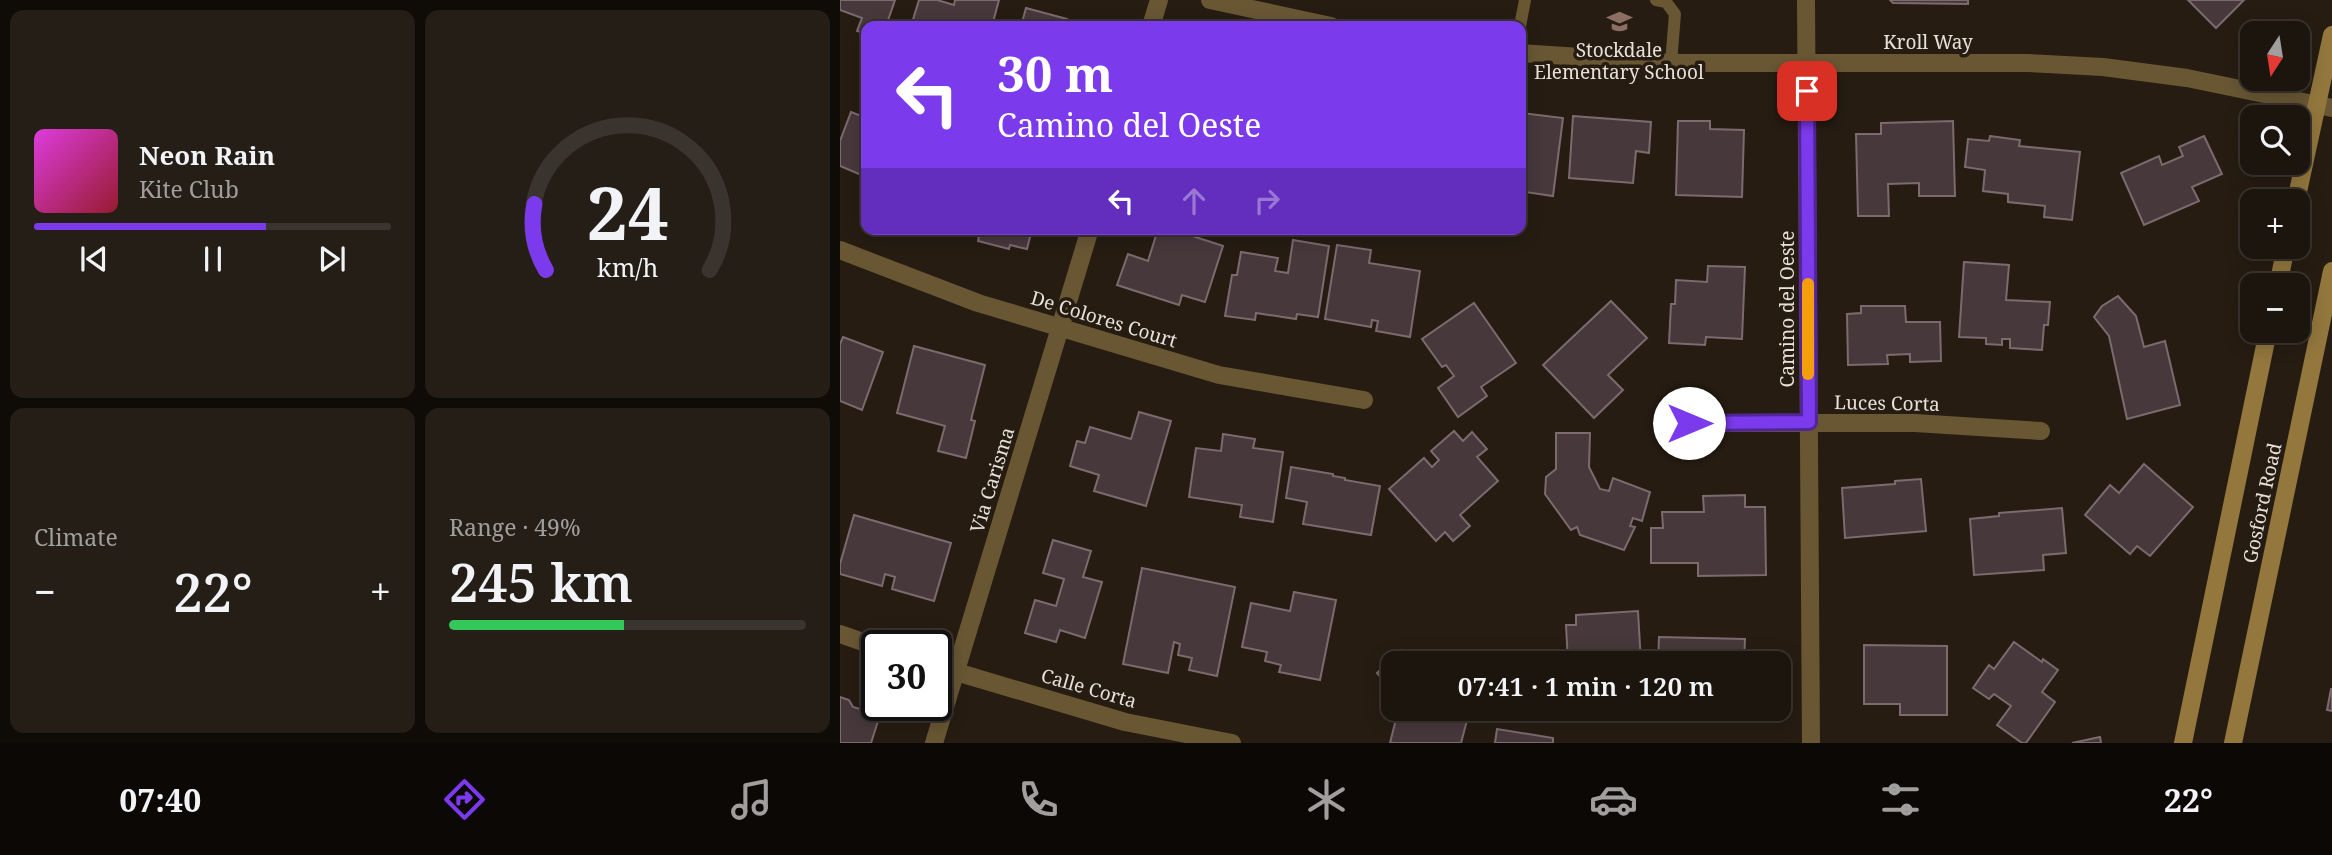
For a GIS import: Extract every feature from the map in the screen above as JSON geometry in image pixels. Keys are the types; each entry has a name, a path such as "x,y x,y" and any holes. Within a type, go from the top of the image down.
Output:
{"main road":[{"path":"2300,189 2325,107 2332,35"},
{"name":"Gosford Road","path":"2233,743 2332,271"},
{"name":"Gosford Road","path":"2183,743 2266,343"}],"street":[{"path":"1153,21 1159,0"},
{"path":"1210,0 1268,7 1314,21"},
{"name":"Camino del Oeste","path":"1806,0 1811,743"},
{"name":"Kroll Way","path":"1526,53 1671,63 2028,63 2103,67 2187,78 2325,107"},
{"name":"Via Carisma","path":"934,743 1088,235"},
{"name":"De Colores Court","path":"840,250 978,303 1219,375 1364,400"},
{"name":"Luces Corta","path":"1689,423 1915,423 2041,431"},
{"path":"840,634 861,641"},
{"name":"Calle Corta","path":"952,671 1125,722 1232,743"}],"lane":[{"path":"1521,21 1525,0"},
{"path":"1661,1 1675,14 1671,63"}],"building":[{"path":"840,0 895,0 888,21 861,21 861,32 857,31 862,18 840,10"},
{"path":"919,0 937,0 954,5 955,0 999,0 993,21 913,21"},
{"path":"1890,0 1968,0 1968,4 1893,3"},
{"path":"2188,0 2244,0 2216,28"},
{"path":"1026,8 1067,19 1066,21 1022,21"},
{"path":"851,112 861,116 861,175 840,166 840,141"},
{"path":"1526,114 1563,118 1553,196 1526,192"},
{"path":"1573,116 1651,122 1649,153 1636,151 1633,183 1569,178"},
{"path":"1678,121 1710,121 1710,129 1744,130 1742,197 1676,195"},
{"path":"1953,121 1955,196 1919,196 1919,183 1888,184 1889,216 1858,216 1856,134 1881,134 1881,123"},
{"path":"1990,136 2020,140 2019,146 2080,152 2072,220 2044,217 2045,206 2008,202 2008,194 1983,191 1985,170 1965,167 1968,139 1989,141"},
{"path":"2204,136 2222,174 2192,187 2199,201 2144,225 2121,173 2159,156 2162,165 2183,156 2179,147"},
{"path":"975,235 1030,235 1027,249 1010,245 1009,249 978,241 979,236"},
{"path":"1156,235 1189,235 1223,246 1205,302 1182,295 1179,305 1117,285 1128,254 1148,261"},
{"path":"1293,240 1329,246 1318,317 1297,314 1296,319 1256,313 1255,320 1225,316 1232,275 1237,275 1241,252 1278,258 1275,271 1288,273"},
{"path":"1337,245 1371,250 1369,263 1420,271 1410,337 1376,331 1378,321 1372,320 1371,327 1325,319"},
{"path":"1964,262 2009,265 2006,300 2050,302 2048,325 2044,325 2042,350 2010,348 2010,339 2002,339 2002,345 1986,344 1986,338 1959,337"},
{"path":"1708,266 1745,267 1742,339 1706,337 1705,345 1669,343 1671,304 1675,304 1676,280 1707,282"},
{"path":"2118,296 2136,316 2144,347 2165,341 2180,405 2127,419 2109,336 2094,317 2102,306"},
{"path":"1611,301 1647,338 1608,375 1623,390 1594,418 1543,365"},
{"path":"1474,303 1516,363 1481,387 1487,396 1458,417 1438,388 1454,376 1446,365 1442,367 1422,339"},
{"path":"1861,306 1905,306 1906,322 1940,322 1941,361 1910,362 1910,354 1887,355 1888,364 1848,365 1847,314 1861,313"},
{"path":"843,337 883,352 862,410 840,401 840,344"},
{"path":"914,346 985,365 971,420 975,421 966,458 938,451 945,426 897,413"},
{"path":"1139,412 1171,421 1146,506 1094,491 1099,475 1070,466 1077,441 1085,443 1090,427 1131,439"},
{"path":"1454,431 1463,441 1472,432 1487,449 1477,457 1498,481 1460,515 1470,526 1453,541 1445,532 1436,541 1389,489 1424,458 1432,467 1439,460 1431,451"},
{"path":"1556,433 1590,433 1589,467 1600,489 1609,491 1613,478 1650,492 1642,521 1633,518 1630,526 1635,527 1624,550 1580,535 1577,527 1571,530 1545,494 1546,477 1556,469"},
{"path":"1223,434 1255,439 1253,448 1283,452 1273,522 1240,517 1242,505 1189,497 1196,448 1221,451"},
{"path":"2144,464 2193,507 2150,556 2137,546 2130,554 2085,515 2110,485 2119,493"},
{"path":"1291,467 1380,486 1371,535 1303,524 1307,502 1286,498"},
{"path":"1921,479 1926,531 1845,538 1842,488"},
{"path":"1745,495 1745,507 1765,507 1766,575 1698,576 1698,563 1651,563 1651,528 1663,528 1662,512 1704,512 1703,496"},
{"path":"2062,508 2066,553 2043,555 2044,570 1974,575 1970,519 1999,516 1999,513"},
{"path":"854,515 951,543 934,601 892,589 895,577 885,574 882,586 840,574 840,564"},
{"path":"1053,540 1091,551 1083,577 1102,582 1085,638 1060,630 1056,642 1025,633 1035,600 1056,606 1064,579 1043,573"},
{"path":"1142,568 1235,587 1217,676 1189,670 1192,658 1178,655 1180,644 1174,642 1168,673 1123,664"},
{"path":"1294,592 1336,600 1320,680 1279,672 1281,665 1265,661 1267,652 1242,647 1251,603 1290,611"},
{"path":"1638,611 1640,651 1567,651 1566,625 1576,625 1576,615"},
{"path":"1659,637 1745,639 1744,651 1658,651"},
{"path":"2014,642 2058,670 2042,692 2055,702 2026,743 2022,743 1997,725 2011,706 1994,694 1989,699 1973,688 1989,665 1994,669"},
{"path":"1864,645 1947,646 1947,715 1900,715 1900,704 1864,704"},
{"path":"2332,689 2332,711 2327,710"},
{"path":"840,697 861,709 861,721 878,721 871,743 840,743"},
{"path":"1396,721 1467,721 1461,743 1390,743"},
{"path":"1497,729 1553,738 1553,743 1495,743"},
{"path":"2100,737 2101,743 2072,743"}],"slow traffic":[{"path":"1808,284 1808,374"}],"place":[{"name":"Stockdale Elementary School","path":"1619,22"}],"route":[{"path":"1689,423 1809,422 1807,91"}]}
